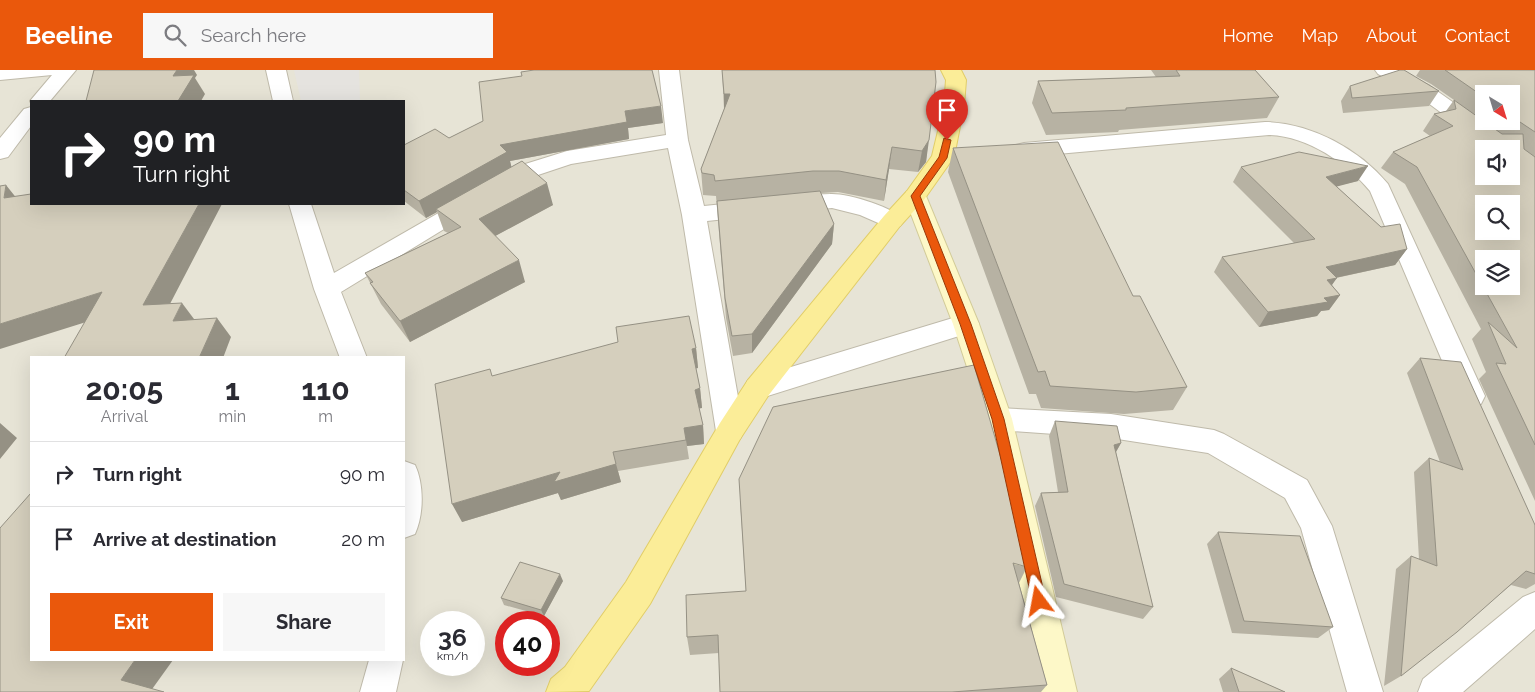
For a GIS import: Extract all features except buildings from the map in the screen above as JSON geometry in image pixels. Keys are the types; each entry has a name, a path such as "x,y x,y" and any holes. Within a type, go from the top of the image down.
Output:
{"main road":[{"path":"564,692 577,678 638,593 730,430 758,388 892,220 953,157 956,80 951,70"}],"street":[{"path":"276,70 283,100"},
{"path":"670,70 677,140 694,215 730,430"},
{"path":"1385,70 1423,90 1493,140"},
{"path":"0,74 56,74"},
{"path":"41,100 56,74"},
{"path":"56,74 66,100"},
{"path":"0,152 30,114"},
{"path":"1002,152 1246,129 1277,129 1319,141 1370,175 1380,189 1480,415"},
{"path":"327,289 530,170 566,158 677,140"},
{"path":"915,196 966,324 998,419 1059,692"},
{"path":"694,215 832,201 867,209 892,220"},
{"path":"300,205 327,289 353,356"},
{"path":"758,388 966,324"},
{"path":"998,419 1112,426 1214,442 1296,488 1316,526 1365,692"},
{"path":"405,476 405,502"},
{"path":"1436,692 1535,608"},
{"path":"378,692 386,661"}],"shaded area":[{"path":"0,70 1535,70 1535,692 0,692"},
{"path":"294,70 359,70 360,100 301,100"}],"route":[{"path":"947,140 943,158 915,196 966,324 998,419 1039,601"}]}
